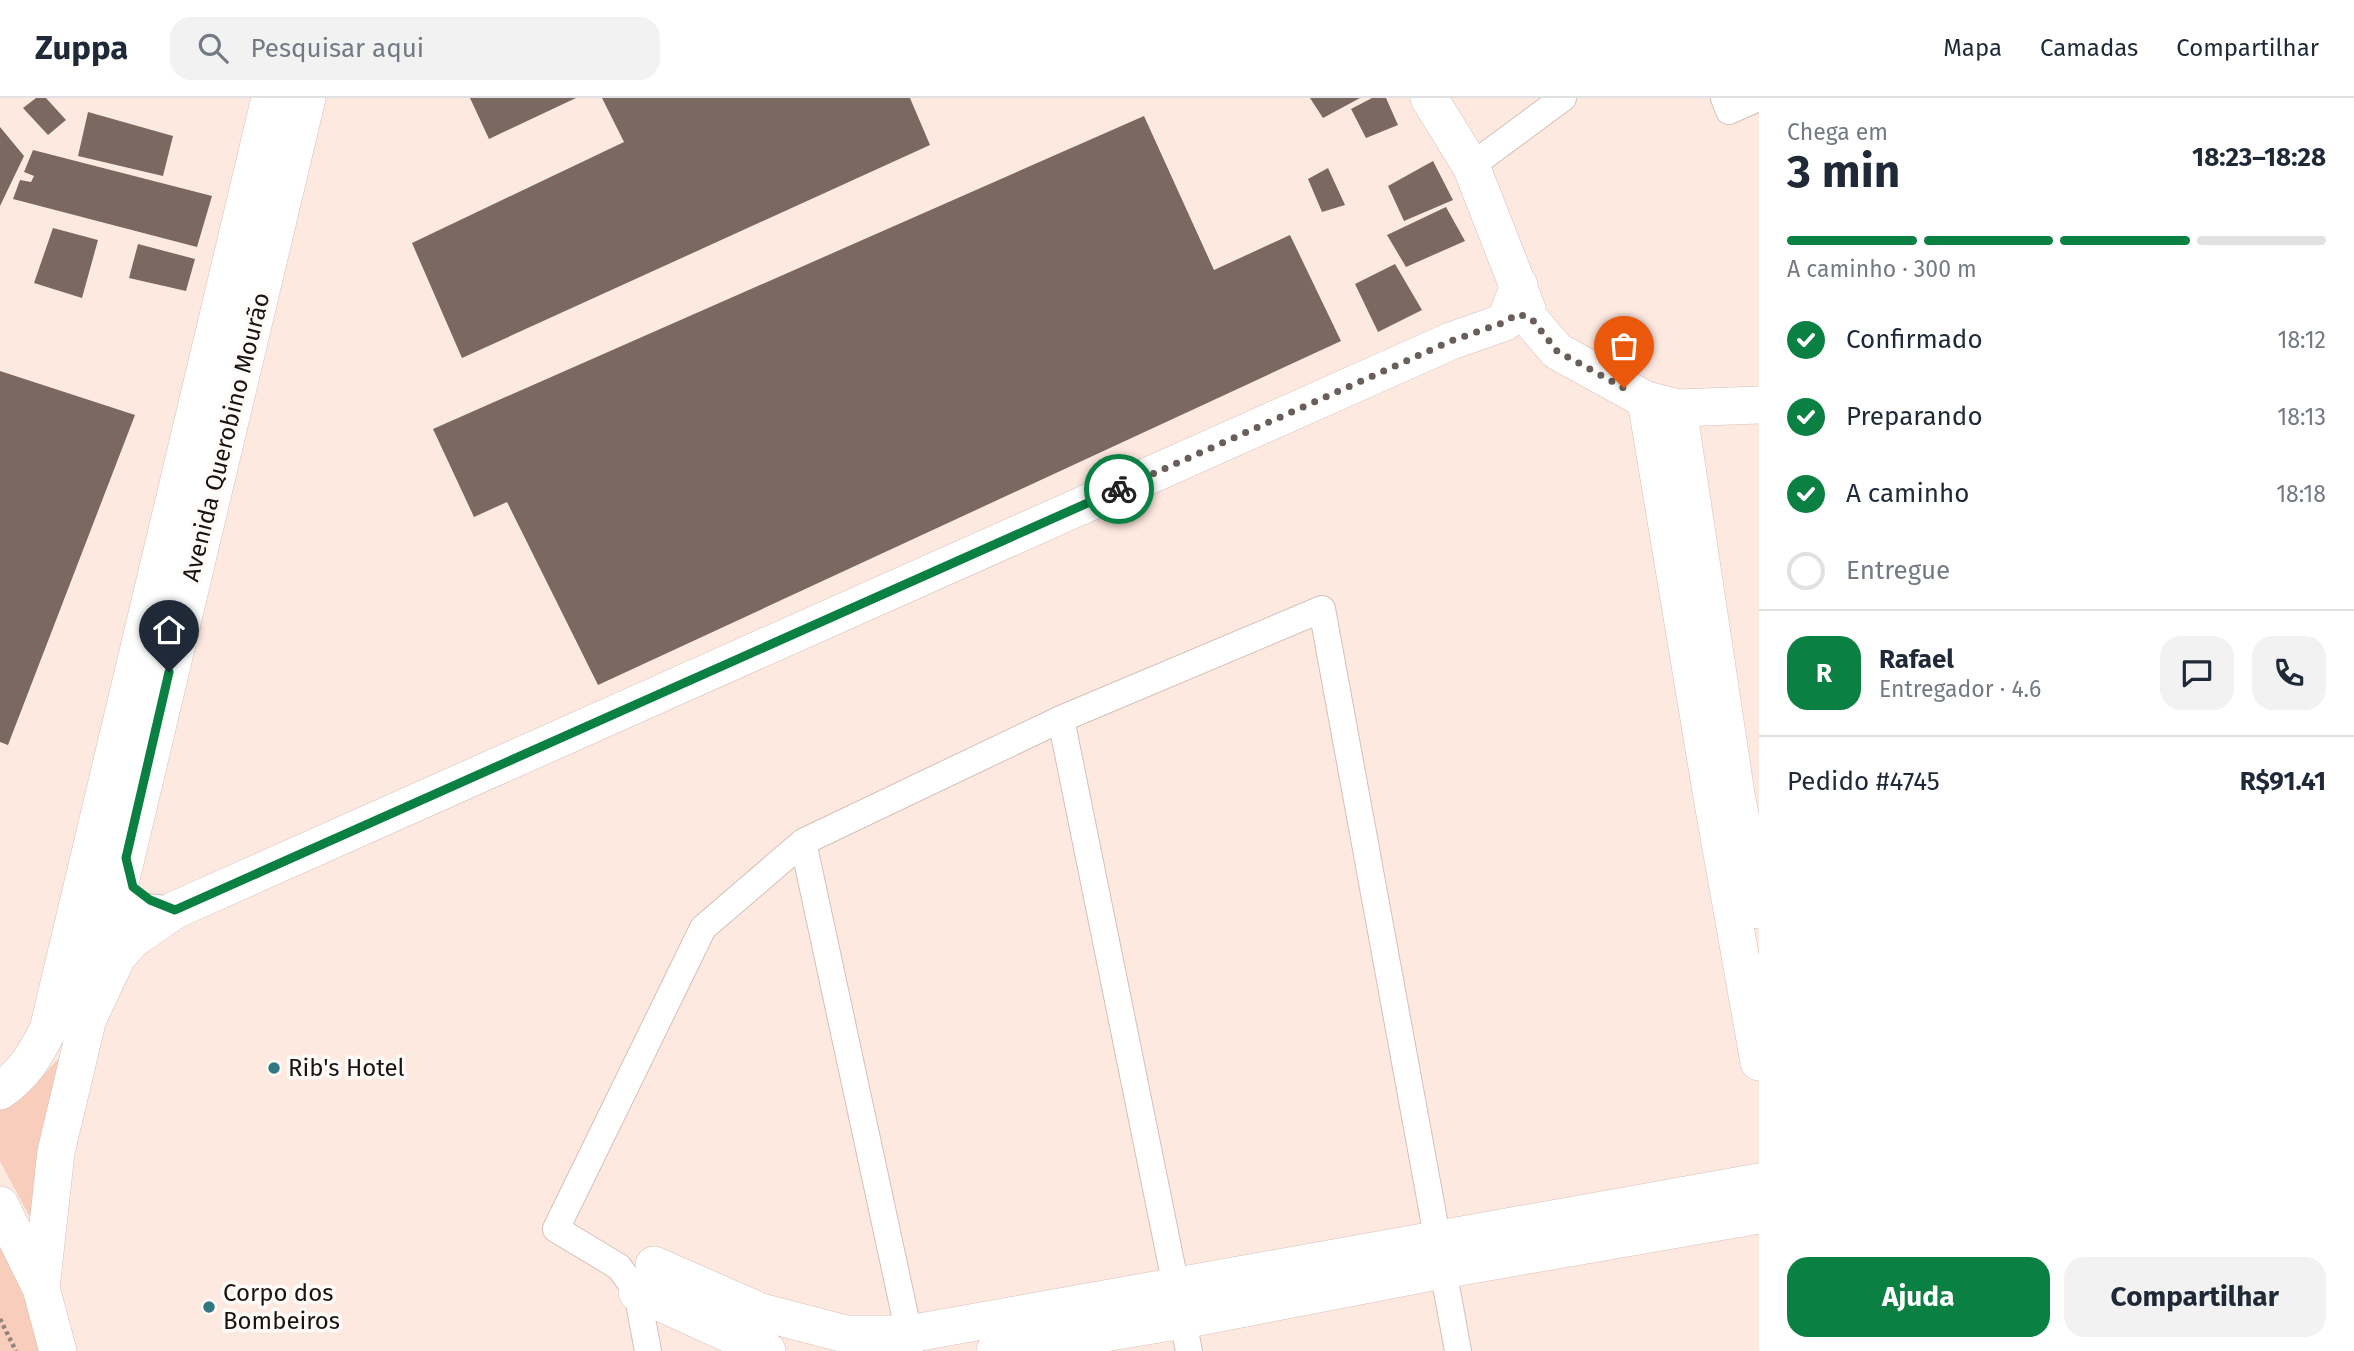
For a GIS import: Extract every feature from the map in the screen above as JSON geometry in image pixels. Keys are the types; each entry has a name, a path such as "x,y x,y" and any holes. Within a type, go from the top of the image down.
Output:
{"street":[{"name":"Avenida Querobino Mourão","path":"58,1351 41,1288 56,1152 126,858 159,641 226,286 270,98"},
{"name":"Avenida Querobino Mourão","path":"0,1091 21,1076 48,1030 76,908 159,641 262,293 307,98"},
{"path":"1429,98 1471,166 1519,323 1557,351 1662,404 1759,405"},
{"path":"1471,166 1563,98"},
{"path":"1726,104 1758,98"},
{"path":"226,286 262,293"},
{"path":"86,1023 117,957 132,940 175,910 1451,341 1519,323"},
{"path":"1662,404 1759,910"},
{"path":"767,1351 556,1229 703,928 803,842 1061,719 1322,609 1458,1351"},
{"path":"1061,719 1182,1319"},
{"path":"1736,794 1759,1062"},
{"path":"803,842 910,1343"},
{"path":"126,858 133,887 150,900 175,910"},
{"path":"76,908 112,916 175,910"},
{"path":"995,1351 1182,1319 1759,1182"},
{"path":"0,1205 41,1288"},
{"path":"1440,1256 1759,1215"},
{"path":"637,1274 845,1334 910,1343 1182,1319"},
{"path":"637,1274 648,1351"}],"path":[{"path":"0,1319 16,1351"}],"shaded area":[{"path":"59,1058 36,1179 33,1223 0,1161 0,1107 37,1082"},
{"path":"0,1246 20,1281 42,1351 0,1351"}],"building":[{"path":"36,98 46,98 66,120 48,135 23,108"},
{"path":"470,98 576,98 489,139"},
{"path":"602,98 910,98 930,145 462,358 412,243 624,142"},
{"path":"1310,98 1360,98 1323,118"},
{"path":"1372,98 1386,98 1398,125 1366,138 1351,109"},
{"path":"88,112 173,136 163,176 78,156"},
{"path":"1144,116 1214,270 1290,235 1341,341 598,685 507,502 474,517 433,429"},
{"path":"0,127 24,156 0,206"},
{"path":"33,150 212,196 197,247 13,199 20,180 31,182 34,176 24,172"},
{"path":"1433,161 1453,200 1404,221 1388,186"},
{"path":"1328,168 1345,205 1322,212 1308,179"},
{"path":"1446,207 1465,241 1406,267 1387,235"},
{"path":"53,228 98,240 82,298 34,283"},
{"path":"138,244 195,259 186,291 129,278"},
{"path":"1395,264 1422,310 1378,332 1355,284"},
{"path":"0,371 135,415 8,745 0,742"}],"way so far":[{"path":"1119,489 1451,341 1505,322 1517,314 1531,318 1557,351 1624,388"}],"place":[{"name":"Rib's Hotel","path":"274,1068"},
{"name":"Corpo dos Bombeiros","path":"209,1307"}],"route":[{"path":"169,672 126,858 133,887 150,900 175,910 1119,489"}]}
